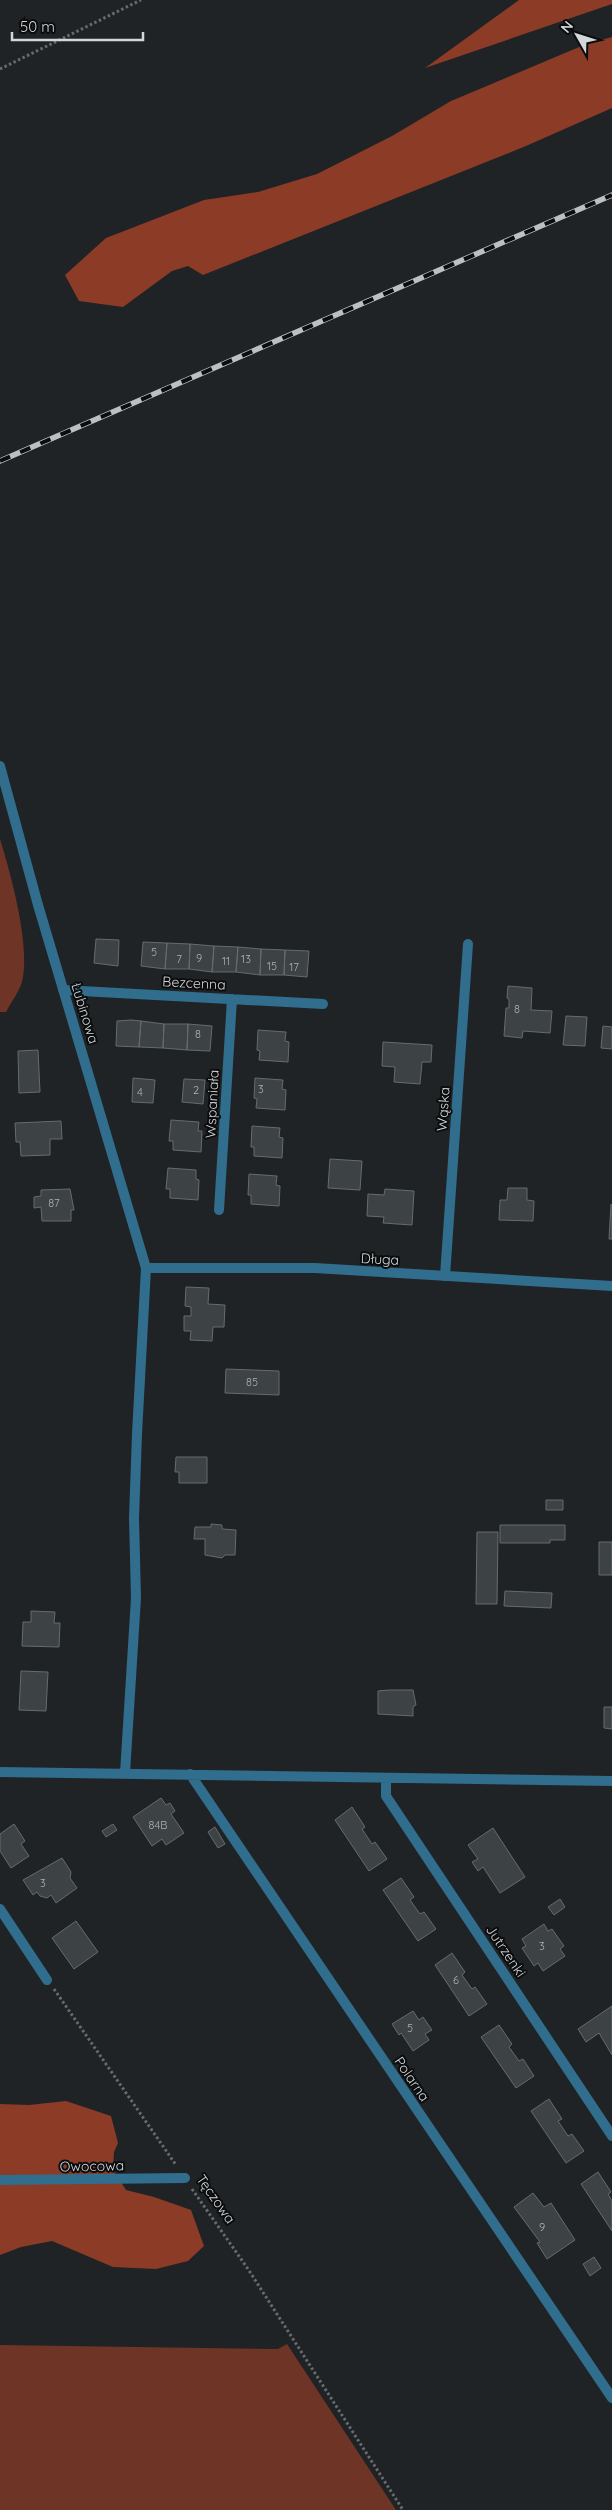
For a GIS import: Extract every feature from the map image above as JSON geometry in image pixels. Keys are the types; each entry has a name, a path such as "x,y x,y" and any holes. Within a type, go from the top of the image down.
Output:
{"street":[{"name":"Łubinowa","path":"0,766 146,1268 136,1434 134,1518 136,1598 126,1773"},
{"name":"Wąska","path":"445,1276 468,944"},
{"name":"Bezcenna","path":"64,990 323,1004"},
{"name":"Wspaniała","path":"219,1210 232,999"},
{"name":"Długa","path":"146,1268 315,1268 612,1286"},
{"path":"0,1772 612,1781"},
{"name":"Polarna","path":"190,1774 612,2398"},
{"name":"Jutrzenki","path":"386,1779 386,1796 612,2136"},
{"path":"0,1909 47,1980"},
{"name":"Owocowa","path":"0,2180 185,2178"}],"path":[{"path":"0,69 141,0"},
{"name":"Tęczowa","path":"47,1980 248,2269 403,2510"}],"shaded area":[{"path":"519,0 612,0 612,4 425,68"},
{"path":"612,37 612,108 526,146 203,275 188,266 172,271 123,307 79,301 65,275 106,238 204,200 258,192 317,174 392,136 451,101 584,45"},
{"path":"0,839 18,908 24,962 21,986 6,1012 0,1012"},
{"path":"66,2101 111,2116 118,2143 114,2152 113,2170 126,2190 154,2197 191,2210 204,2246 188,2261 156,2269 113,2267 52,2241 21,2247 0,2255 0,2104 29,2105"},
{"path":"287,2344 396,2510 0,2510 0,2345 278,2349"}],"building":[{"path":"96,939 119,940 118,966 94,963"},
{"path":"143,942 167,943 165,969 141,966"},
{"path":"167,943 190,944 189,969 165,969"},
{"path":"190,944 214,946 212,972 189,969"},
{"path":"214,946 238,947 236,972 212,972"},
{"path":"238,947 261,949 260,975 236,972"},
{"path":"261,949 285,950 284,975 260,975"},
{"path":"285,950 309,951 307,977 284,975"},
{"path":"508,986 532,988 531,1010 552,1011 550,1033 523,1031 522,1038 504,1036 506,1008 509,1008 509,999 507,998"},
{"path":"566,1016 587,1017 585,1046 563,1045"},
{"path":"117,1021 141,1021 139,1047 116,1046"},
{"path":"141,1021 164,1024 163,1048 139,1047"},
{"path":"164,1024 188,1024 187,1050 163,1048"},
{"path":"188,1024 212,1026 210,1051 187,1050"},
{"path":"603,1026 612,1027 612,1049 601,1048"},
{"path":"258,1030 286,1032 285,1041 289,1042 288,1062 259,1060 260,1051 257,1050"},
{"path":"383,1042 432,1045 431,1062 422,1062 420,1084 394,1082 395,1067 382,1066"},
{"path":"38,1050 40,1092 19,1093 18,1051"},
{"path":"133,1078 155,1080 153,1103 132,1102"},
{"path":"255,1078 283,1080 282,1089 286,1090 285,1110 256,1108 257,1099 254,1098"},
{"path":"184,1079 205,1080 203,1104 182,1102"},
{"path":"171,1120 199,1122 198,1131 202,1131 201,1152 173,1150 173,1141 169,1141"},
{"path":"61,1121 62,1139 50,1139 50,1155 21,1156 20,1142 16,1142 15,1123"},
{"path":"252,1126 280,1128 279,1137 283,1138 282,1158 254,1156 254,1147 251,1147"},
{"path":"330,1159 362,1161 360,1190 328,1188"},
{"path":"168,1168 196,1170 196,1179 199,1180 198,1200 170,1198 170,1189 166,1189"},
{"path":"249,1174 277,1176 276,1185 280,1186 279,1206 251,1204 251,1195 248,1195"},
{"path":"508,1188 527,1188 527,1200 534,1201 533,1221 499,1220 500,1200 507,1200"},
{"path":"70,1189 74,1210 71,1210 71,1221 42,1221 41,1207 34,1208 34,1197 41,1196 41,1190"},
{"path":"385,1189 414,1191 412,1225 383,1223 384,1217 367,1216 368,1194 384,1195"},
{"path":"611,1204 612,1239 609,1239"},
{"path":"186,1287 209,1288 208,1304 225,1305 224,1327 213,1327 212,1341 190,1340 191,1331 184,1331 184,1316 191,1316 191,1307 185,1306"},
{"path":"226,1369 279,1371 279,1395 225,1393"},
{"path":"176,1457 207,1457 207,1483 179,1483 179,1472 175,1472"},
{"path":"546,1500 563,1500 563,1510 546,1510"},
{"path":"211,1524 222,1525 222,1529 236,1530 235,1555 225,1555 222,1558 205,1555 205,1539 194,1539 195,1527 211,1527"},
{"path":"500,1525 565,1525 565,1540 550,1540 550,1543 500,1543"},
{"path":"477,1532 498,1532 497,1604 476,1604"},
{"path":"599,1542 612,1542 612,1575 599,1575"},
{"path":"505,1591 552,1593 551,1608 504,1606"},
{"path":"31,1611 55,1612 54,1623 60,1623 59,1647 22,1646 23,1622 31,1622"},
{"path":"21,1671 48,1672 46,1711 19,1710"},
{"path":"413,1690 416,1705 413,1707 413,1716 378,1714 378,1691"},
{"path":"604,1707 612,1707 612,1729 604,1728"},
{"path":"161,1798 166,1805 170,1803 175,1811 171,1814 184,1833 166,1845 162,1839 152,1846 133,1817"},
{"path":"352,1807 365,1827 362,1829 372,1844 375,1842 387,1859 369,1871 335,1820"},
{"path":"14,1824 25,1841 21,1844 29,1856 11,1868 0,1851 0,1834"},
{"path":"113,1824 117,1830 106,1837 102,1831"},
{"path":"215,1827 225,1844 218,1848 208,1832"},
{"path":"493,1828 525,1877 500,1893 483,1867 478,1871 472,1862 478,1859 468,1845"},
{"path":"62,1858 71,1872 70,1878 77,1888 56,1903 51,1895 47,1898 40,1896 37,1892 33,1895 23,1880"},
{"path":"401,1878 414,1897 410,1900 420,1914 424,1912 436,1929 418,1941 383,1890"},
{"path":"560,1899 565,1907 554,1915 548,1907"},
{"path":"76,1921 98,1952 74,1969 52,1938"},
{"path":"544,1924 548,1931 552,1929 564,1946 560,1949 565,1956 543,1971 538,1963 534,1966 522,1948 526,1946 522,1939"},
{"path":"452,1953 465,1972 462,1975 472,1989 475,1987 487,2004 469,2016 435,1965"},
{"path":"612,2006 612,2055 599,2033 586,2042 578,2029"},
{"path":"413,2011 419,2020 423,2017 432,2030 425,2034 429,2040 413,2051 401,2033 399,2035 392,2024"},
{"path":"499,2025 512,2044 509,2047 519,2061 523,2059 534,2076 516,2088 481,2037"},
{"path":"549,2099 562,2119 558,2121 568,2136 572,2134 584,2151 566,2163 531,2111"},
{"path":"598,2172 611,2192 608,2194 612,2201 612,2231 581,2184"},
{"path":"533,2193 544,2207 551,2203 575,2240 547,2259 537,2243 540,2242 514,2207"},
{"path":"594,2257 601,2268 590,2276 583,2264"}],"railway":[{"path":"0,461 612,195"}]}
